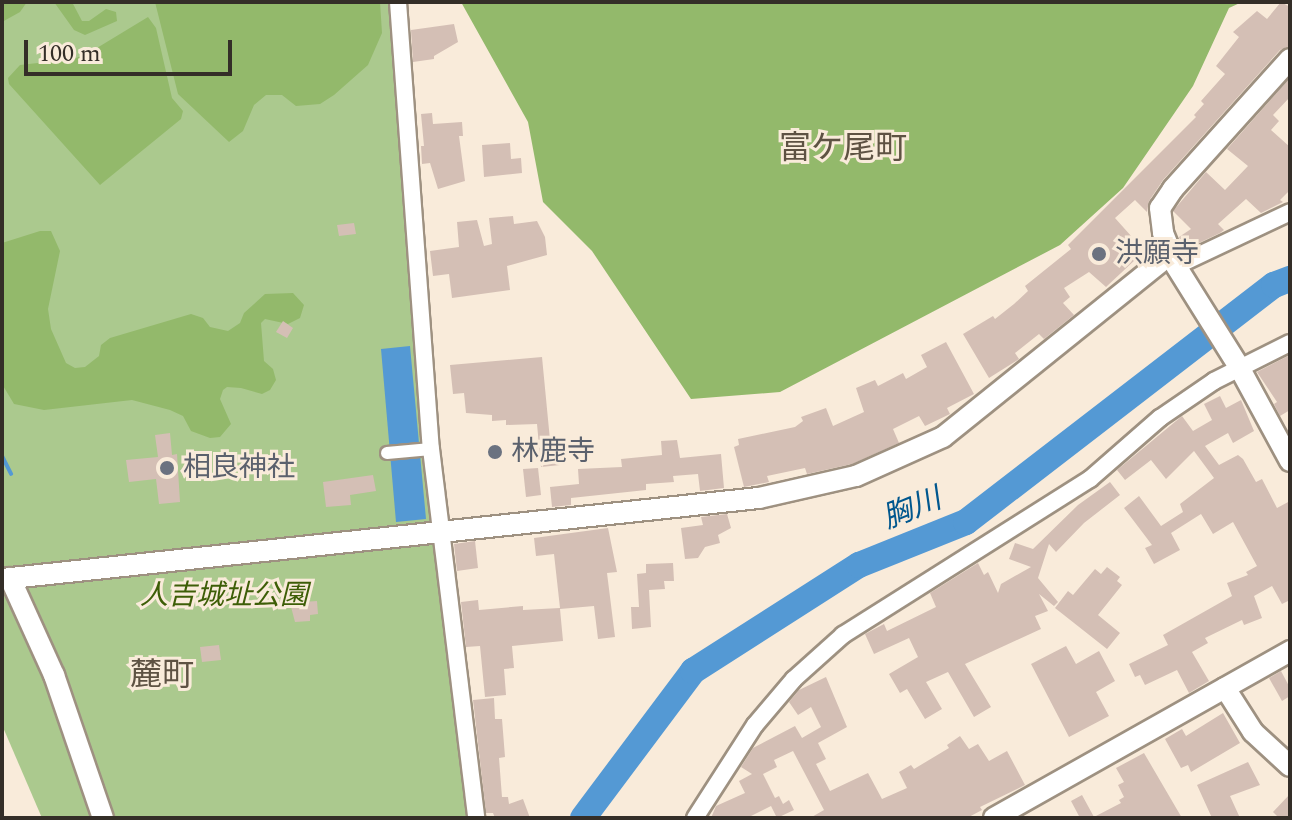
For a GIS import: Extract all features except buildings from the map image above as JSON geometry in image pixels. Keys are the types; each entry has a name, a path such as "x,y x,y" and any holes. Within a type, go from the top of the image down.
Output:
{"street":[{"path":"398,2 426,449 444,533 476,818"},
{"path":"1290,59 1173,189 1160,208 1163,233 1173,260 1236,362 1290,461"},
{"path":"103,818 54,675 6,578 759,498 856,476 943,437 1173,260 1290,212"},
{"path":"695,818 755,725 794,679 843,635 1090,479 1160,418 1236,362 1290,343"},
{"path":"387,453 426,449"},
{"path":"994,818 1290,651"},
{"path":"1225,688 1253,732 1290,766"}],"green space":[{"name":"人吉城址公園","path":"2,2 393,2 473,818 42,818 2,725"},
{"path":"2,2 27,2 20,12 2,22"},
{"path":"54,2 72,2 82,21 89,21 106,9 116,12 117,21 85,35 74,30"},
{"path":"155,2 380,2 382,33 368,65 334,95 320,104 296,106 282,95 266,95 254,105 243,131 229,142 178,94"},
{"path":"461,2 1242,2 1229,8 1193,86 1123,188 1060,245 780,392 691,399 592,251 543,202 528,122"},
{"path":"148,17 156,28 172,98 183,111 181,119 100,185 9,84 8,78 20,65 73,59 87,54"},
{"path":"40,231 51,231 60,251 48,309 51,329 66,363 75,368 85,367 99,356 101,345 110,338 191,314 203,318 210,327 228,331 240,323 244,313 265,294 293,293 304,305 300,318 288,324 265,319 261,323 264,361 273,369 276,380 270,390 262,394 241,388 227,387 223,390 220,399 231,424 220,437 210,438 191,431 183,416 132,400 44,410 14,404 2,384 2,243"}],"water":[{"path":"410,346 426,519 396,522 381,349"}],"waterway":[{"name":"胸川","path":"583,818 693,671 859,565 966,522 1274,285 1290,279"},
{"path":"2,456 11,474"}],"place":[{"name":"洪願寺","path":"1099,254"},
{"name":"林鹿寺","path":"495,452"},
{"name":"相良神社","path":"167,468"}],"district":[{"name":"富ケ尾町","path":"843,149"},
{"name":"麓町","path":"162,676"}]}
